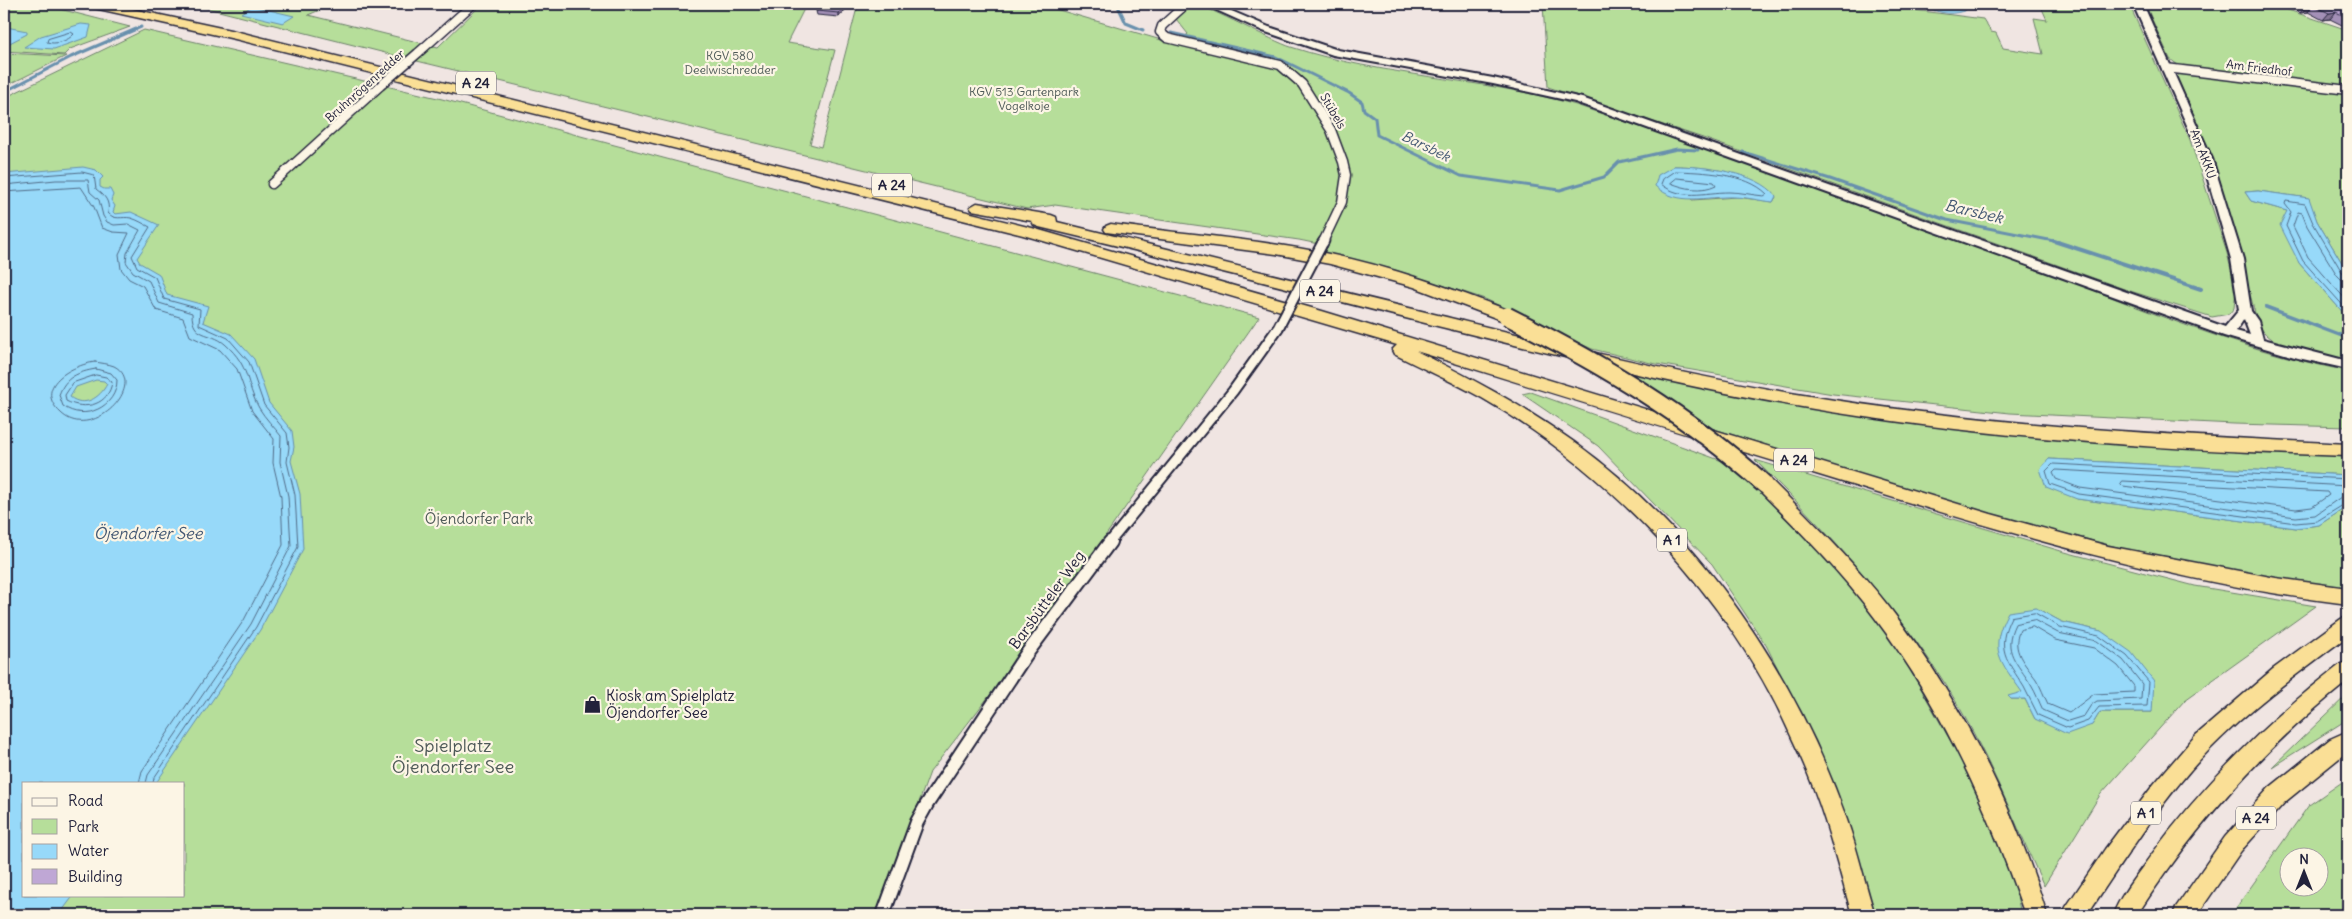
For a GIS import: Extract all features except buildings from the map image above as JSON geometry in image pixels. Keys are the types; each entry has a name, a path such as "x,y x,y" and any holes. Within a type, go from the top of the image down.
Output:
{"highway":[{"name":"A 24","path":"94,4 236,35 1027,231 1316,314 1991,521 2108,553 2276,586 2348,596"},
{"name":"A 24","path":"145,4 397,63 1542,346 1664,374 1780,397 1910,418 2034,430 2219,444 2348,450"},
{"name":"A 24","path":"977,206 1101,228 1240,244 1330,259 1396,276 1507,316 1568,346 1644,390 1730,451 1829,549 1883,613 1935,690 1976,764 2018,859 2036,915"},
{"name":"A 1","path":"1316,314 1446,370 1512,407 1559,439 1591,464 1662,529 1720,599 1779,689 1822,780 1846,852 1862,915"},
{"name":"A 24","path":"2152,438 2214,436 2348,439"},
{"name":"A 1","path":"2074,915 2113,857 2162,791 2202,743 2280,675 2348,625"},
{"name":"A 1","path":"2124,915 2144,883 2190,822 2232,773 2285,720 2348,670"},
{"name":"A 24","path":"2184,915 2234,844 2277,795 2337,746 2348,740"}],"main road":[{"path":"1208,4 1266,30 1344,54 1407,68 1493,81 1578,100 2258,343 2348,365"},
{"name":"Am AKKU","path":"2138,4 2207,159 2237,259 2245,311 2252,321 2258,343"}],"street":[{"name":"Bruhnrögenredder","path":"272,184 473,4"},
{"name":"Stübels","path":"1186,4 1162,26 1160,32 1167,38 1280,65 1294,76 1308,94 1332,132 1346,175 1345,194 1322,244 1278,328"},
{"name":"Am Friedhof","path":"2166,68 2348,90"},
{"path":"2228,332 2237,318 2245,311"},
{"name":"Barsbütteler Weg","path":"883,915 917,822 1025,656 1098,556 1233,391 1278,328"}],"green space":[{"path":"4,4 40,4 130,27 70,49 64,55 4,51"},
{"path":"191,4 334,4 308,15 438,47 482,4 751,4 804,9 787,43 835,50 810,144 821,147 858,4 1038,4 1175,44 1188,34 1176,19 1189,9 1198,6 1204,7 1282,44 1326,57 1361,65 1505,89 1576,105 1885,210 2210,334 2301,361 2348,371 2348,427 2234,424 2010,413 1833,394 1651,363 1592,349 1485,299 1392,269 1323,253 1328,246 1299,240 1055,205 1027,209 417,61","holes":["1674,166 1700,167 1729,172 1757,182 1776,197 1773,202 1737,197 1692,200"]},
{"path":"1543,4 1868,4 1983,19 1991,32 1996,33 2003,48 2043,54 2034,18 2047,20 2040,4 2129,4 2190,140 2227,253 2236,290 2234,308 2229,314 2212,317 2127,290 1703,138 1548,87"},
{"path":"2145,4 2270,4 2348,30 2348,88 2182,68 2170,59"},
{"name":"Öjendorfer Park","path":"144,30 442,99 1259,317 1028,646 930,772 878,915 4,915 4,98"},
{"path":"4,53 66,56 4,87"},
{"path":"2187,73 2348,93 2348,273 2317,221 2308,198 2258,191 2245,192 2251,201 2287,211 2299,263 2348,318 2348,360 2315,354 2279,343 2260,327 2214,159 2176,79 2179,74"},
{"path":"1629,372 1747,396 2186,446 2348,452 2348,475 2049,459 2077,499 2296,528 2319,525 2348,506 2348,588 2263,577 2121,548 1990,514 1714,429"},
{"path":"1531,392 1725,462 1741,474 1834,566 1898,648 1968,772 2015,886 2021,915 1874,915 1856,850 1824,761 1766,645 1712,564 1598,446 1522,394"},
{"path":"1755,460 2061,551 2195,586 2316,606 2185,700 2100,795 2044,886 1974,734 1946,685 1881,596 1833,540","holes":["2036,608 2062,622 2101,631 2152,712 2100,712 2092,725 2035,719 2025,699 2011,699 2009,696 2022,693"]},
{"path":"2348,694 2348,719 2272,767"},
{"path":"2348,778 2348,915 2231,915 2309,805"}],"water":[{"path":"1929,4 1957,4 1966,7 1966,10 1957,13 1943,13 1930,8"},
{"path":"252,6 294,16 283,23 241,13"},
{"path":"81,24 91,25 88,37 54,49 24,47 41,36"},
{"path":"4,28 27,31 27,34 4,46"},
{"path":"1674,166 1714,169 1743,176 1757,181 1776,196 1773,202 1739,197 1693,199 1673,196 1655,186 1658,175"},
{"name":"Öjendorfer See","path":"83,167 96,170 103,177 100,180 100,187 110,189 113,195 111,200 115,206 113,212 115,214 131,212 159,225 137,258 140,263 159,274 167,295 208,306 203,322 231,334 254,359 269,403 292,431 294,447 291,461 300,494 303,549 260,630 157,782 22,782 22,896 73,896 59,915 4,915 4,174","holes":["96,380 104,381 107,384 91,400 81,402 70,397 76,387"]},
{"path":"2258,191 2309,198 2317,221 2348,273 2348,318 2299,263 2280,225 2287,211 2251,201 2245,192"},
{"path":"2049,459 2348,475 2348,506 2319,525 2296,528 2077,499 2046,487 2040,469"},
{"path":"2036,608 2062,622 2101,631 2131,652 2154,681 2152,712 2100,712 2092,725 2067,734 2035,719 2025,699 2011,699 2008,696 2022,692 1999,655 1999,636 2002,625 2008,612"}],"waterway":[{"name":"Barsbek","path":"1117,4 1126,23 1143,30"},
{"path":"4,92 71,57 141,27"},
{"name":"Barsbek","path":"1171,33 1276,57 1349,93 1362,102 1364,110 1375,118 1377,135 1461,176 1560,190 1604,177 1619,162 1677,149 1698,150"},
{"name":"Barsbek","path":"1743,152 1830,179 1947,220 2054,241"},
{"name":"Barsbek","path":"2054,241 2059,242"},
{"name":"Barsbek","path":"2054,241 2201,289"},
{"name":"Barsbek","path":"2266,307 2348,338"}],"place":[{"name":"Kiosk am Spielplatz Öjendorfer See","path":"592,705"}],"park label":[{"name":"KGV 580 Deelwischredder","path":"730,63"},
{"name":"KGV 513 Gartenpark Vogelkoje","path":"1024,99"},
{"name":"Spielplatz Öjendorfer See","path":"453,756"}]}
